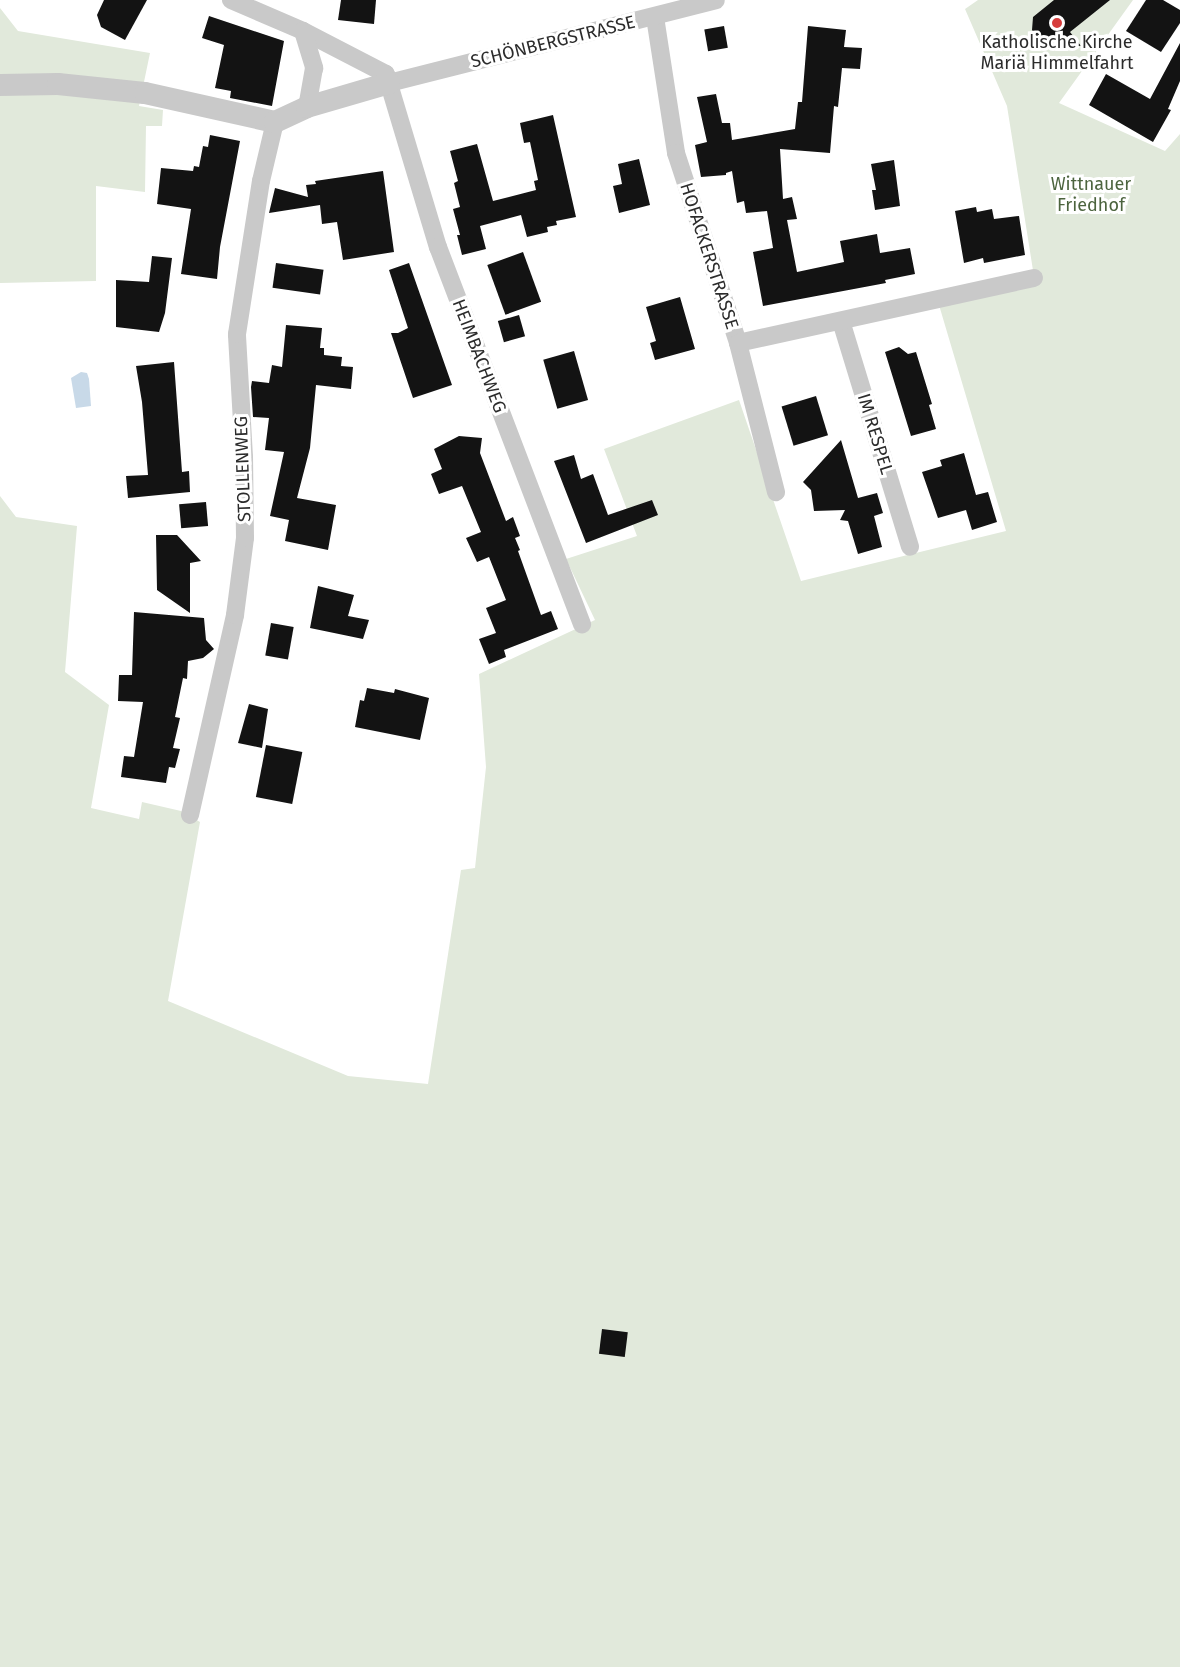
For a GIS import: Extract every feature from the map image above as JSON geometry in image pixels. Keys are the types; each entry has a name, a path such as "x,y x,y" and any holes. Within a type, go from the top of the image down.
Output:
{"street":[{"path":"0,85 58,84 145,93 275,122 307,107 389,83 386,74 303,31 231,0"},
{"name":"SCHÖNBERGSTRASSE","path":"389,83 716,0"},
{"name":"HOFACKERSTRASSE","path":"655,17 676,153 738,343 776,492"},
{"path":"303,31 314,68 307,107"},
{"name":"HEIMBACHWEG","path":"389,83 438,247 582,625"},
{"name":"STOLLENWEG","path":"190,814 235,615 245,538 244,457 237,334 249,247 275,122"},
{"path":"738,343 1034,278"},
{"name":"IM RESPEL","path":"841,321 910,547"}],"green space":[{"name":"Wittnauer Friedhof","path":"978,0 1133,0 1059,103 1165,151 1180,134 1180,1667 0,1667 0,496 16,517 77,526 65,672 109,705 91,808 139,819 142,802 181,811 200,822 168,1001 348,1076 428,1084 461,870 475,868 486,767 479,674 595,620 566,559 637,536 604,449 739,400 801,581 1006,531 939,305 1035,283 1007,106 965,9"},
{"path":"0,8 18,31 150,53 139,106 163,110 162,126 146,126 145,192 96,186 96,281 0,283"}],"water":[{"path":"81,372 87,373 89,379 91,406 76,408 71,378"}],"building":[{"path":"104,0 147,0 125,40 101,27 97,15"},
{"path":"341,0 376,0 374,24 338,20"},
{"name":"Katholische Kirche Mariä Himmelfahrt","path":"1054,0 1110,0 1070,32 1081,46 1042,43 1032,30 1033,17"},
{"path":"1146,0 1163,0 1180,10 1180,23 1161,52 1126,31"},
{"path":"209,16 284,41 272,106 230,98 231,91 215,88 224,45 202,38"},
{"path":"724,26 728,48 708,51 704,29"},
{"path":"808,26 846,30 844,47 862,48 860,69 842,68 838,107 834,106 830,153 780,149 783,199 792,197 797,219 787,220 797,272 844,262 840,241 877,234 880,253 910,248 915,274 885,280 886,283 763,306 753,252 773,248 767,211 746,213 744,201 737,203 732,171 726,175 701,177 695,145 707,142 697,97 716,94 722,123 730,123 732,140 795,129 798,102 802,102"},
{"path":"1180,43 1180,81 1168,109 1171,110 1153,142 1089,105 1106,74 1150,99"},
{"path":"553,115 576,217 556,221 557,225 547,227 548,232 527,237 521,215 480,226 486,249 462,255 457,235 460,235 453,209 460,207 454,183 458,181 450,151 477,144 493,201 536,190 534,181 538,180 530,142 524,143 520,123"},
{"path":"210,135 240,141 220,247 217,279 181,274 191,209 157,204 161,168 193,171 194,166 199,167 203,146 208,147"},
{"path":"639,159 650,205 619,213 613,186 622,184 618,164"},
{"path":"894,160 900,206 875,210 872,190 876,190 871,164"},
{"path":"383,171 394,252 343,260 337,222 322,224 320,205 269,213 275,188 308,197 306,185 316,184 315,181"},
{"path":"976,207 977,212 992,209 994,219 1019,216 1025,255 984,263 983,258 964,263 955,211"},
{"path":"523,252 541,302 505,315 487,265"},
{"path":"152,256 172,258 165,313 159,332 116,327 116,280 149,282"},
{"path":"276,263 324,270 320,294 273,288"},
{"path":"409,263 452,385 413,398 391,333 398,333 408,328 389,270"},
{"path":"680,297 695,349 655,360 650,343 656,341 646,307"},
{"path":"519,315 525,336 504,342 498,321"},
{"path":"286,325 322,328 320,348 324,348 324,355 342,357 341,366 353,367 351,389 316,385 310,448 297,498 336,505 328,550 285,541 289,520 270,516 284,452 265,450 269,418 253,417 251,387 252,381 269,383 272,365 282,367"},
{"path":"899,347 908,354 916,352 932,404 929,405 936,429 911,436 885,352"},
{"path":"574,351 588,400 557,409 543,360"},
{"path":"174,362 182,472 189,471 190,492 128,498 126,476 148,475 142,402 136,366"},
{"path":"816,396 828,435 794,446 782,407"},
{"path":"459,436 482,438 480,453 506,521 513,517 520,536 515,538 520,550 518,551 541,615 551,611 558,629 504,650 506,657 489,664 479,639 496,633 486,608 506,600 489,557 477,562 466,538 481,532 462,486 439,494 431,474 442,469 434,449"},
{"path":"841,440 858,498 877,493 883,513 874,516 882,547 858,554 848,521 840,520 845,510 814,511 811,490 803,482"},
{"path":"964,453 976,495 988,492 997,522 972,530 966,510 938,518 922,472 942,466 940,460"},
{"path":"574,455 581,479 593,474 608,515 652,500 658,515 586,543 554,461"},
{"path":"206,502 208,526 181,528 179,504"},
{"path":"156,535 177,535 201,561 190,563 190,613 157,590"},
{"path":"318,586 354,595 348,616 369,620 363,639 310,628"},
{"path":"134,612 204,618 206,640 214,649 203,658 188,661 187,679 183,678 175,717 180,718 173,748 180,749 175,768 169,767 166,783 121,777 124,756 134,757 143,702 118,701 119,675 132,675"},
{"path":"271,623 294,627 288,659 265,655"},
{"path":"367,688 394,693 395,689 429,698 420,740 355,727 360,700 364,701"},
{"path":"249,704 268,709 262,748 238,743"},
{"path":"266,745 302,752 292,804 256,797"},
{"path":"602,1329 628,1332 625,1357 599,1354"}],"place":[{"name":"Katholische Kirche Mariä Himmelfahrt","path":"1057,23"}]}
